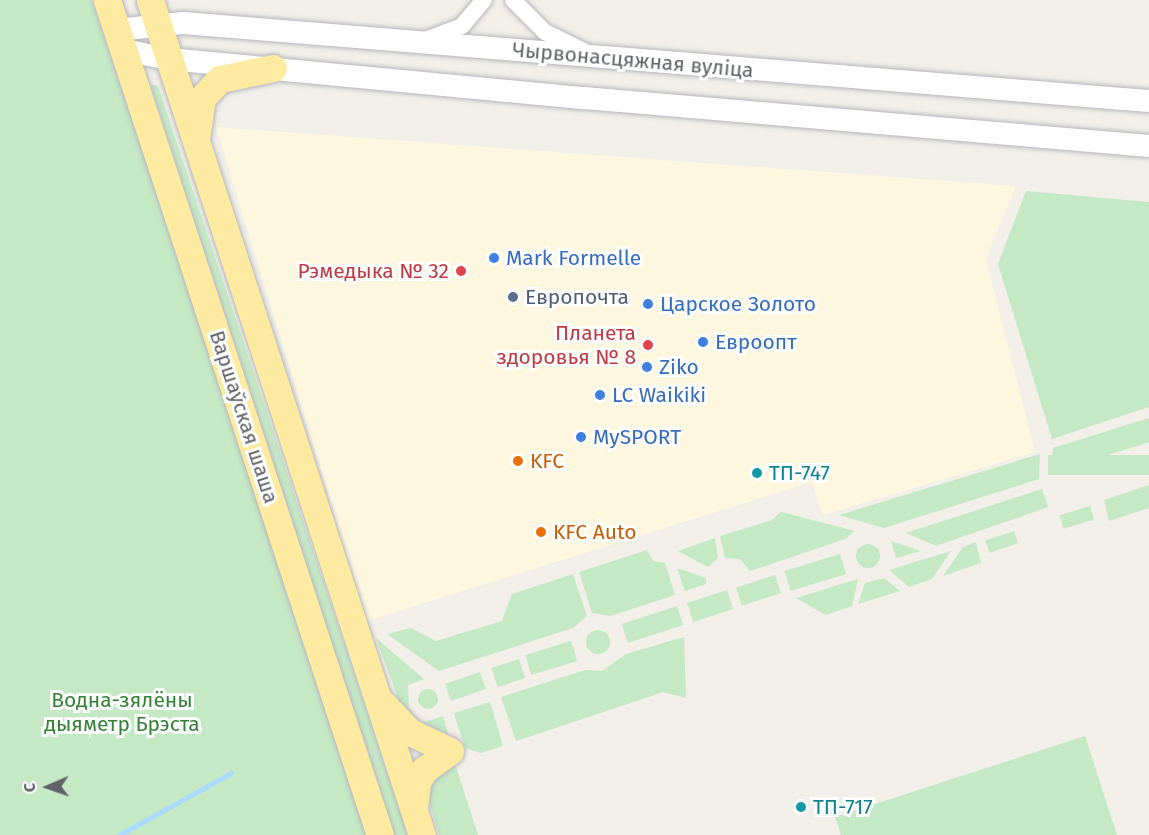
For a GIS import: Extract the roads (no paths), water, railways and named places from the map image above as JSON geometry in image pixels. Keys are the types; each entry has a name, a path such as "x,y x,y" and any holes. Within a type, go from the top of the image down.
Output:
{"highway":[{"name":"Варшаўская шаша","path":"107,0 380,835"},
{"name":"Варшаўская шаша","path":"154,12 422,835"},
{"path":"196,140 202,98 220,79 273,68"},
{"path":"375,696 410,732 450,751 424,770 417,782 414,809"}],"main road":[{"name":"Чырвонасцяжная вуліца","path":"1149,101 414,42 154,12 120,40 169,59 1149,146"}],"street":[{"path":"414,42 462,26 484,0"},
{"path":"513,0 544,32 599,57"}],"waterway":[{"path":"119,835 231,773"}],"place":[{"name":"Mark Formelle","path":"494,258"},
{"name":"Рэмедыка № 32","path":"461,271"},
{"name":"Европочта","path":"513,297"},
{"name":"Царское Золото","path":"648,304"},
{"name":"Евроопт","path":"703,342"},
{"name":"Планета здоровья № 8","path":"648,345"},
{"name":"Ziko","path":"647,367"},
{"name":"LC Waikiki","path":"600,395"},
{"name":"MySPORT","path":"581,437"},
{"name":"KFC","path":"518,461"},
{"name":"ТП-747","path":"757,473"},
{"name":"KFC Auto","path":"541,532"},
{"name":"ТП-717","path":"801,807"}],"park label":[{"name":"Водна-зялёны дыяметр Брэста","path":"122,712"}]}
